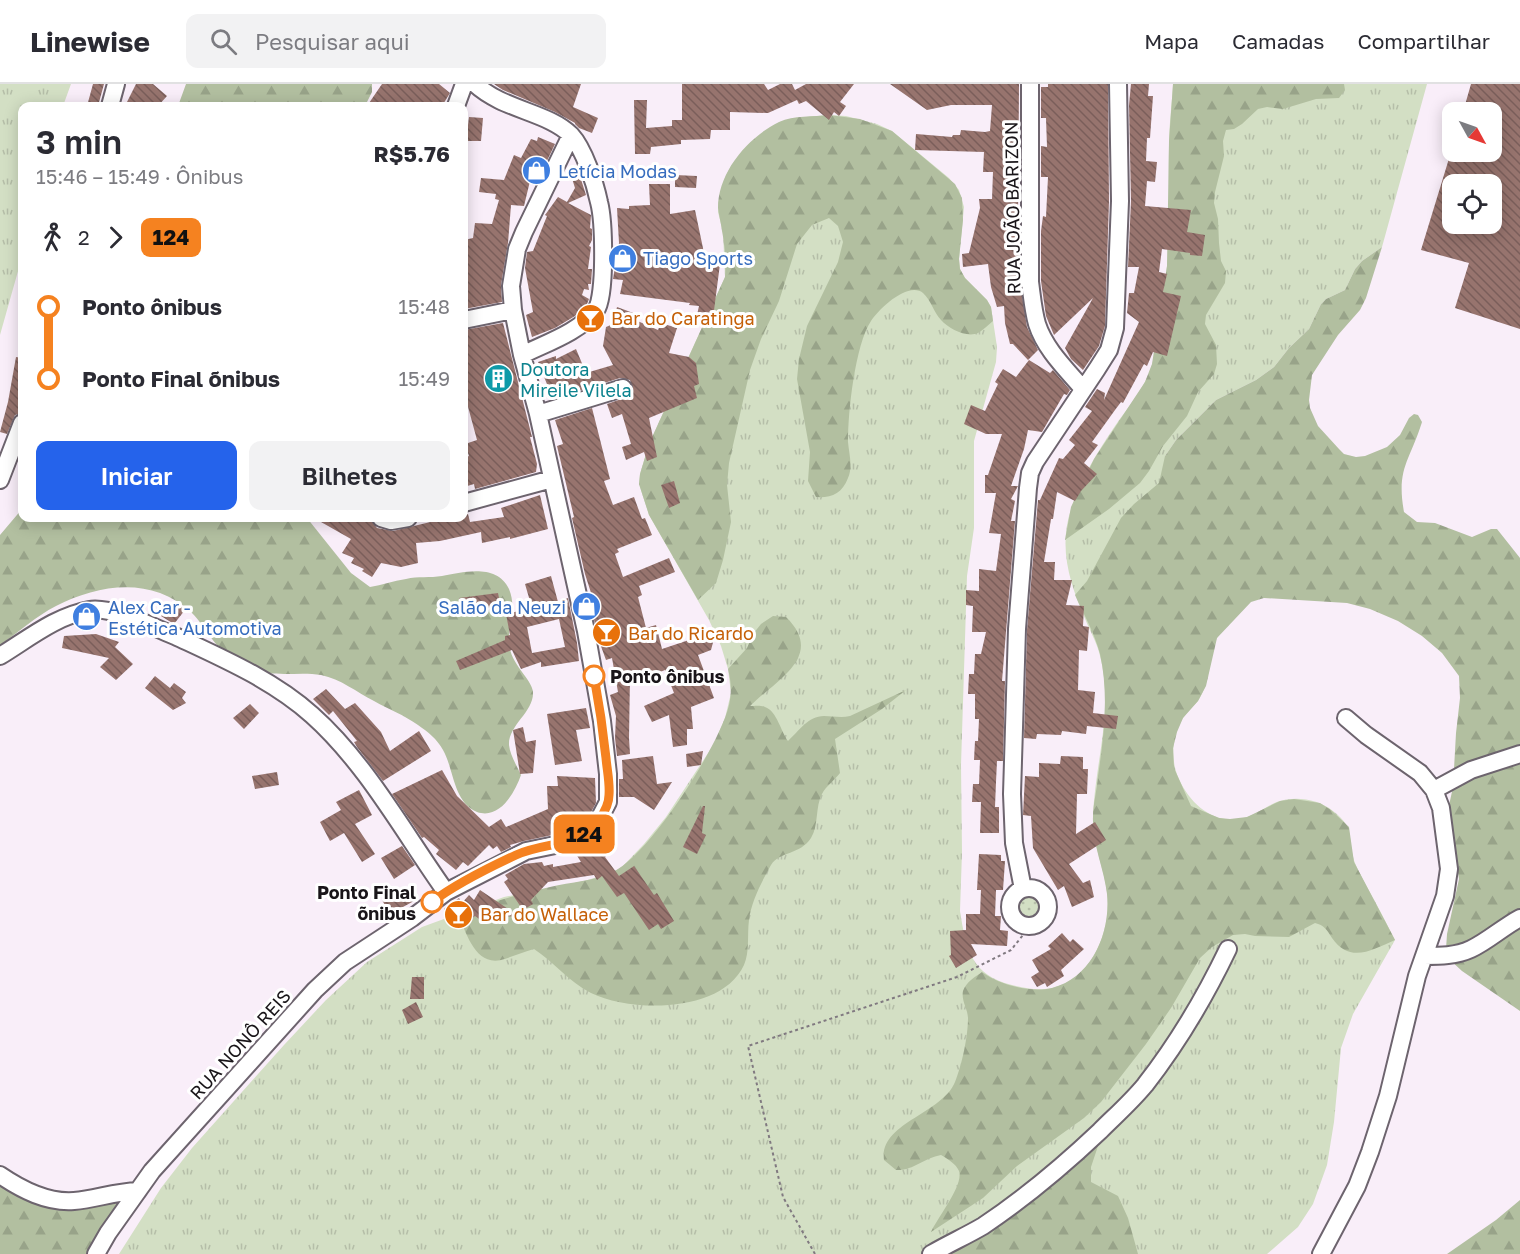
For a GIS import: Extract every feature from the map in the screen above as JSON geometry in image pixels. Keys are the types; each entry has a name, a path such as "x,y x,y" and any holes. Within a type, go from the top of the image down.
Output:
{"street":[{"path":"111,102 116,84"},
{"path":"457,102 464,84"},
{"path":"475,84 494,99 556,124 571,135 578,145 599,202 603,279 598,308 590,318 572,330 522,355"},
{"name":"RUA JOÃO BARIZON","path":"1030,84 1030,282 1034,310 1037,324 1055,356 1083,389"},
{"path":"1023,889 1014,843 1012,794 1017,630 1028,488 1030,473 1035,462 1108,350 1115,328 1120,201 1118,84"},
{"name":"RUA NONÔ REIS","path":"96,1254 138,1191 180,1138 328,976 446,892 526,851 565,843 579,837 598,821 608,802 608,774 602,721 586,631 538,414 522,355 513,310 511,286 517,249 571,135"},
{"path":"468,319 513,310"},
{"path":"538,414 623,388"},
{"path":"0,479 18,433"},
{"path":"468,502 552,479"},
{"path":"0,656 57,622 91,610 112,612 155,628 227,661 284,694 311,714 338,740 373,786 446,892"},
{"path":"1321,1254 1357,1186 1370,1152 1388,1096 1417,976 1445,896 1449,869 1441,808 1434,790 1420,773 1346,718"},
{"path":"1434,790 1471,770 1520,754"},
{"path":"1023,889 1036,889 1044,895 1047,901 1046,917 1032,926 1018,922 1011,911 1013,898 1023,889"},
{"path":"1424,956 1443,956 1467,951 1520,918"},
{"path":"931,1254 981,1227 1016,1203 1058,1170 1120,1112 1144,1086 1166,1055 1202,999 1228,949"},
{"path":"0,1175 30,1193 71,1201 116,1192 138,1191"}],"path":[{"path":"815,1254 783,1197 748,1046 957,977 1011,950 1032,926"}],"green space":[{"path":"0,84 71,84 64,102 18,102 18,271 0,335"},
{"path":"186,84 372,84 372,92 367,102 179,102"},
{"path":"1173,84 1427,84 1382,247 1355,269 1345,290 1321,304 1309,329 1289,348 1274,367 1256,380 1216,400 1176,440 1165,456 1227,626 1216,640 1202,693 1183,718 1176,732 1173,756 1179,779 1190,798 1198,806 1206,812 1225,819 1247,817 1276,802 1294,799 1315,802 1333,811 1348,829 1356,866 1395,940 1353,1014 1341,1048 1334,1122 1327,1165 1313,1204 1298,1227 1267,1254 119,1254 161,1188 192,1148 326,1000 367,962 422,927 504,897 584,881 611,873 622,867 666,817 714,744 725,718 731,693 728,669 709,620 649,515 639,484 640,474 649,444 725,277 723,232 718,212 725,178 731,166 749,144 780,122 795,118 829,115 846,116 877,124 892,131 949,178 959,190 964,207 960,269 965,278 991,307 997,347 996,362 974,441 974,528 967,576 961,765 960,911 968,948 973,958 987,975 998,981 1024,988 1045,989 1061,985 1074,978 1086,967 1101,939 1108,907 1093,826 1094,795 1105,714 1105,694 1099,652 1071,580 1066,552 1067,524 1084,477 1102,445 1141,389 1154,358 1167,266 1169,137"},
{"path":"1173,84 1344,84 1345,90 1339,98 1316,99 1283,109 1267,107 1258,109 1242,124 1234,129 1226,130 1223,141 1224,156 1214,203 1218,219 1221,261 1226,271 1225,283 1206,315 1205,324 1216,345 1217,364 1214,374 1198,392 1187,416 1163,446 1140,483 1109,509 1065,540 1071,507 1094,459 1145,382 1152,364 1167,266 1169,141"},
{"path":"829,115 860,119 892,131 955,184 962,198 960,269 965,278 987,300 991,307 993,321 978,333 958,332 941,320 926,296 917,290 902,293 880,310 865,332 857,362 848,429 850,465 846,483 843,488 831,496 816,497 808,481 810,452 797,379 799,359 807,326 838,262 843,242 838,226 829,218 812,225 797,244 779,301 761,339 750,370 729,463 727,485 731,522 723,560 716,583 698,600 649,515 639,484 640,474 649,444 725,277 725,248 718,208 719,195 729,169 746,146 779,122 797,117"},
{"path":"1382,247 1360,310 1338,335 1312,375 1310,408 1318,426 1339,449 1344,454 1356,457 1365,456 1387,447 1400,435 1409,418 1414,414 1418,415 1422,422 1403,474 1404,512 1417,522 1435,523 1472,537 1491,529 1497,529 1520,558 1520,1011 1462,971 1449,959 1446,949 1459,879 1448,810 1453,787 1460,698 1459,676 1442,653 1422,636 1398,621 1370,609 1347,603 1264,598 1251,602 1217,638 1206,686 1198,701 1183,718 1177,732 1173,748 1174,768 1191,806 1219,818 1247,817 1280,801 1294,799 1320,803 1331,810 1349,827 1354,862 1395,940 1370,951 1354,953 1339,946 1325,928 1315,923 1289,937 1233,935 1212,947 1200,958 1171,1008 1101,1102 1084,1118 1017,1166 983,1198 931,1232 958,1184 958,1168 941,1155 902,1170 896,1170 884,1160 885,1147 901,1127 938,1102 955,1082 968,1025 964,988 982,972 1006,984 1025,989 1052,988 1066,983 1088,964 1102,938 1106,923 1107,894 1093,827 1104,730 1103,669 1098,646 1075,595 1087,581 1121,518 1159,483 1165,456 1176,440 1216,400 1256,380 1274,367 1289,348 1309,329 1321,304 1345,290 1355,269"},
{"path":"18,514 18,522 310,522 351,573 370,587 410,578 438,577 479,571 496,575 504,581 511,596 510,651 533,692 530,706 512,731 510,738 511,753 521,775 515,789 505,803 493,812 477,812 463,801 441,746 418,725 328,677 313,674 262,672 244,664 220,648 191,612 160,593 142,588 125,587 73,598 49,610 0,645 0,535"},
{"path":"773,616 786,617 797,631 801,644 799,655 783,677 750,706 762,706 769,709 776,717 788,741 813,718 850,716 906,690 882,709 835,739 840,773 822,794 811,838 801,847 775,861 764,878 750,913 746,960 733,981 717,992 675,1005 629,1004 608,1000 591,993 534,949 501,960 484,958 478,953 468,938 458,914 527,893 606,875 628,861 645,844 682,797 723,723 731,696 728,669 747,648 753,634 761,624"},
{"path":"1029,892 1040,896 1044,907 1040,918 1029,922 1018,918 1014,907 1018,896"},
{"path":"1100,1140 1091,1167 1091,1182 1118,1196 1128,1218 1138,1254 935,1254"},
{"path":"0,1181 23,1194 126,1197 88,1254 0,1254"},
{"path":"1520,1200 1520,1254 1447,1254 1496,1220"}],"building":[{"path":"93,84 104,84 99,102 88,102"},
{"path":"136,84 153,84 167,96 162,102 127,102"},
{"path":"382,84 439,84 450,93 444,102 370,102"},
{"path":"494,84 581,84 573,107 598,118 592,133 579,128 575,123 555,112"},
{"path":"682,84 764,84 768,90 780,84 792,84 795,90 806,84 854,84 840,102 846,106 839,116 834,112 829,120 806,101 799,104 797,100 768,113 730,112 730,130 711,130 710,139 681,140 681,144 651,147 650,154 635,154 634,100 647,100 646,128 672,126 672,120 682,120"},
{"path":"890,84 1019,84 1020,283 1027,327 1038,350 1028,360 1013,344 1010,344 1004,306 997,307 988,264 963,267 962,254 969,253 980,208 979,199 992,199 993,172 983,172 984,152 915,150 916,134 952,137 960,135 961,130 990,131 992,105 951,105 927,110"},
{"path":"1048,84 1108,84 1109,201 1105,326 1099,346 1083,370 1071,359 1065,348 1093,298 1054,335 1046,316 1041,281 1041,231 1043,216 1046,217 1048,177 1041,177 1041,146 1047,147 1046,118 1041,118 1041,87 1048,87"},
{"path":"1131,84 1149,84 1148,96 1153,96 1146,161 1157,162 1155,182 1147,181 1145,206 1191,210 1187,232 1205,235 1202,256 1162,249 1159,272 1167,274 1163,292 1181,296 1167,356 1153,352 1147,366 1144,364 1123,403 1121,402 1092,442 1098,445 1084,463 1097,474 1075,501 1057,492 1053,519 1051,519 1044,562 1055,562 1054,580 1072,580 1066,605 1084,606 1083,626 1089,627 1087,651 1079,650 1078,690 1095,692 1093,713 1118,716 1116,729 1087,726 1086,734 1062,731 1061,735 1037,734 1036,739 1024,738 1027,630 1038,500 1059,458 1063,459 1075,445 1069,440 1092,411 1085,407 1097,389 1105,393 1104,400 1139,322 1127,313 1129,293 1134,293 1139,267 1128,267 1131,201 1129,105"},
{"path":"1471,84 1520,84 1520,329 1455,308 1469,263 1421,250 1442,181 1442,234 1502,234 1502,174 1444,174 1448,162 1502,162 1502,102 1466,102"},
{"path":"469,117 483,118 481,141 468,141"},
{"path":"538,137 555,144 536,184 530,181 524,206 511,205 501,285 502,302 468,308 468,239 473,238 475,223 492,224 499,200 495,199 496,194 479,192 481,178 504,180 514,155 521,158 531,139 537,141"},
{"path":"577,167 586,195 568,203 591,215 592,240 589,246 591,247 588,269 592,269 591,284 588,284 589,290 584,289 582,295 589,299 575,316 555,328 532,337 526,315 533,312 525,268 527,252 533,251 547,216 545,215 558,197 567,202 575,188 569,169"},
{"path":"675,175 697,176 696,188 675,187"},
{"path":"649,184 670,184 670,214 695,210 708,272 709,264 720,264 713,318 696,319 699,306 689,305 690,303 620,294 623,280 613,279 619,243 617,208 629,209 629,206 650,205"},
{"path":"617,307 636,314 633,319 658,330 661,323 677,328 669,353 689,357 696,363 699,384 694,386 697,398 649,418 657,457 647,461 644,452 626,460 622,447 631,444 622,414 612,418 607,404 630,396 633,390 630,380 620,378 553,399 538,362 556,356 556,359 576,349 586,373 613,365 603,346 606,327 613,324"},
{"path":"503,323 537,464 536,472 475,489 474,484 468,486 468,443 477,440 468,407 468,329"},
{"path":"16,357 18,357 18,414 15,415 7,434 0,432"},
{"path":"1029,360 1050,373 1053,370 1070,390 1067,395 1064,394 1042,432 1028,430 1011,486 1018,486 1011,499 1015,501 1011,521 1015,521 1002,681 1005,681 1003,761 997,761 995,807 999,807 999,833 980,833 981,802 972,802 973,784 979,784 980,760 974,760 979,719 975,719 975,694 968,694 969,674 974,674 975,654 981,654 986,632 972,632 973,606 966,605 966,590 979,591 979,569 996,571 1001,534 989,533 996,493 985,493 985,475 988,475 1002,434 986,434 964,424 971,405 985,411 998,384 995,382 1003,369 1016,377"},
{"path":"592,408 610,479 604,481 613,505 634,497 642,519 645,518 652,535 617,549 619,552 615,554 623,577 669,558 675,572 639,586 642,595 638,597 646,628 656,625 662,649 716,631 711,650 698,655 714,698 691,707 693,729 687,729 687,745 673,747 669,715 652,722 644,706 674,693 665,670 633,683 630,677 630,754 617,756 616,716 610,695 618,692 612,658 606,660 598,638 589,597 592,596 585,574 557,446 563,444 555,420"},
{"path":"674,481 680,503 669,508 661,485"},
{"path":"540,495 548,529 510,539 510,537 482,543 481,532 440,541 416,543 418,563 401,567 381,563 372,577 362,571 364,569 351,563 354,558 342,553 351,539 321,522 372,522 377,528 393,531 430,522 468,522 468,514 470,522 504,517 501,508"},
{"path":"551,576 558,602 568,598 579,661 541,667 541,662 521,669 512,650 460,670 456,661 505,640 505,636 510,635 506,614 532,608 525,584","holes":["559,619 565,647 532,653 527,627"]},
{"path":"498,593 501,608 463,616 459,598"},
{"path":"174,602 185,610 174,624 161,616"},
{"path":"96,634 119,642 115,647 133,664 116,680 100,667 109,658 62,648 64,636"},
{"path":"155,676 170,688 174,683 186,692 182,698 186,703 173,710 145,688"},
{"path":"326,689 345,709 355,703 381,732 390,751 419,731 431,751 383,781 357,747 354,742 357,741 333,711 329,715 313,699"},
{"path":"250,704 259,713 244,729 233,718"},
{"path":"586,708 590,728 576,730 582,761 555,765 547,714"},
{"path":"523,727 526,742 536,740 533,773 520,774 513,730"},
{"path":"703,751 701,765 687,767 686,754"},
{"path":"653,756 657,784 672,782 654,810 634,797 619,797 619,779 623,779 622,760"},
{"path":"1061,756 1083,757 1083,769 1088,769 1087,794 1077,794 1076,834 1095,822 1106,840 1069,864 1083,883 1090,880 1094,897 1072,907 1064,886 1058,890 1033,848 1031,816 1023,815 1025,776 1039,777 1039,763 1060,764"},
{"path":"442,770 457,796 489,827 501,819 506,827 548,809 547,786 558,786 557,776 595,778 596,803 590,814 574,828 510,845 511,847 501,852 497,846 493,849 489,845 468,866 463,862 456,870 436,854 439,850 424,837 422,838 392,794"},
{"path":"277,772 279,785 255,789 252,776"},
{"path":"359,790 372,815 355,824 375,854 362,862 344,833 330,841 320,822 341,810 336,802"},
{"path":"705,806 702,833 706,835 697,854 683,847"},
{"path":"600,844 607,855 605,857 619,876 634,866 654,895 657,893 674,921 661,929 658,924 649,930 624,893 617,897 602,876 597,880 594,875 548,882 531,900 533,904 523,910 504,882 508,879 505,875 524,864 542,862 544,866 553,864 553,867 581,862 574,851 586,845 589,850"},
{"path":"402,846 415,865 394,879 381,858"},
{"path":"979,854 1001,855 1001,861 1005,861 1003,890 996,890 995,916 1001,916 1000,930 1008,931 1007,946 971,944 977,955 956,968 949,956 951,955 950,931 966,930 966,914 980,914 981,890 977,890"},
{"path":"407,887 414,901 390,914 382,900"},
{"path":"480,890 520,917 487,915 482,921 475,916 462,926 444,909 459,898 462,903 469,895 474,900"},
{"path":"1062,933 1070,942 1073,939 1084,949 1061,970 1064,976 1047,987 1045,983 1037,987 1031,977 1039,972 1032,960 1051,949 1048,946"},
{"path":"412,977 424,977 424,999 410,999"},
{"path":"416,1002 423,1017 408,1024 402,1010"}],"bus line":[{"name":"124","path":"432,902 446,892 526,851 565,843 579,837 602,815 608,802 608,774 594,676"}],"place":[{"name":"Letícia Modas","path":"537,171"},
{"name":"Tiago Sports","path":"622,258"},
{"name":"Bar do Caratinga","path":"590,318"},
{"name":"Doutora Mireile Vilela","path":"499,379"},
{"name":"Salão da Neuzi","path":"587,607"},
{"name":"Alex Car - Estética Automotiva","path":"87,617"},
{"name":"Bar do Ricardo","path":"607,633"},
{"name":"Ponto ônibus","path":"594,676"},
{"name":"Ponto Final õnibus","path":"432,902"},
{"name":"Bar do Wallace","path":"459,914"}]}
